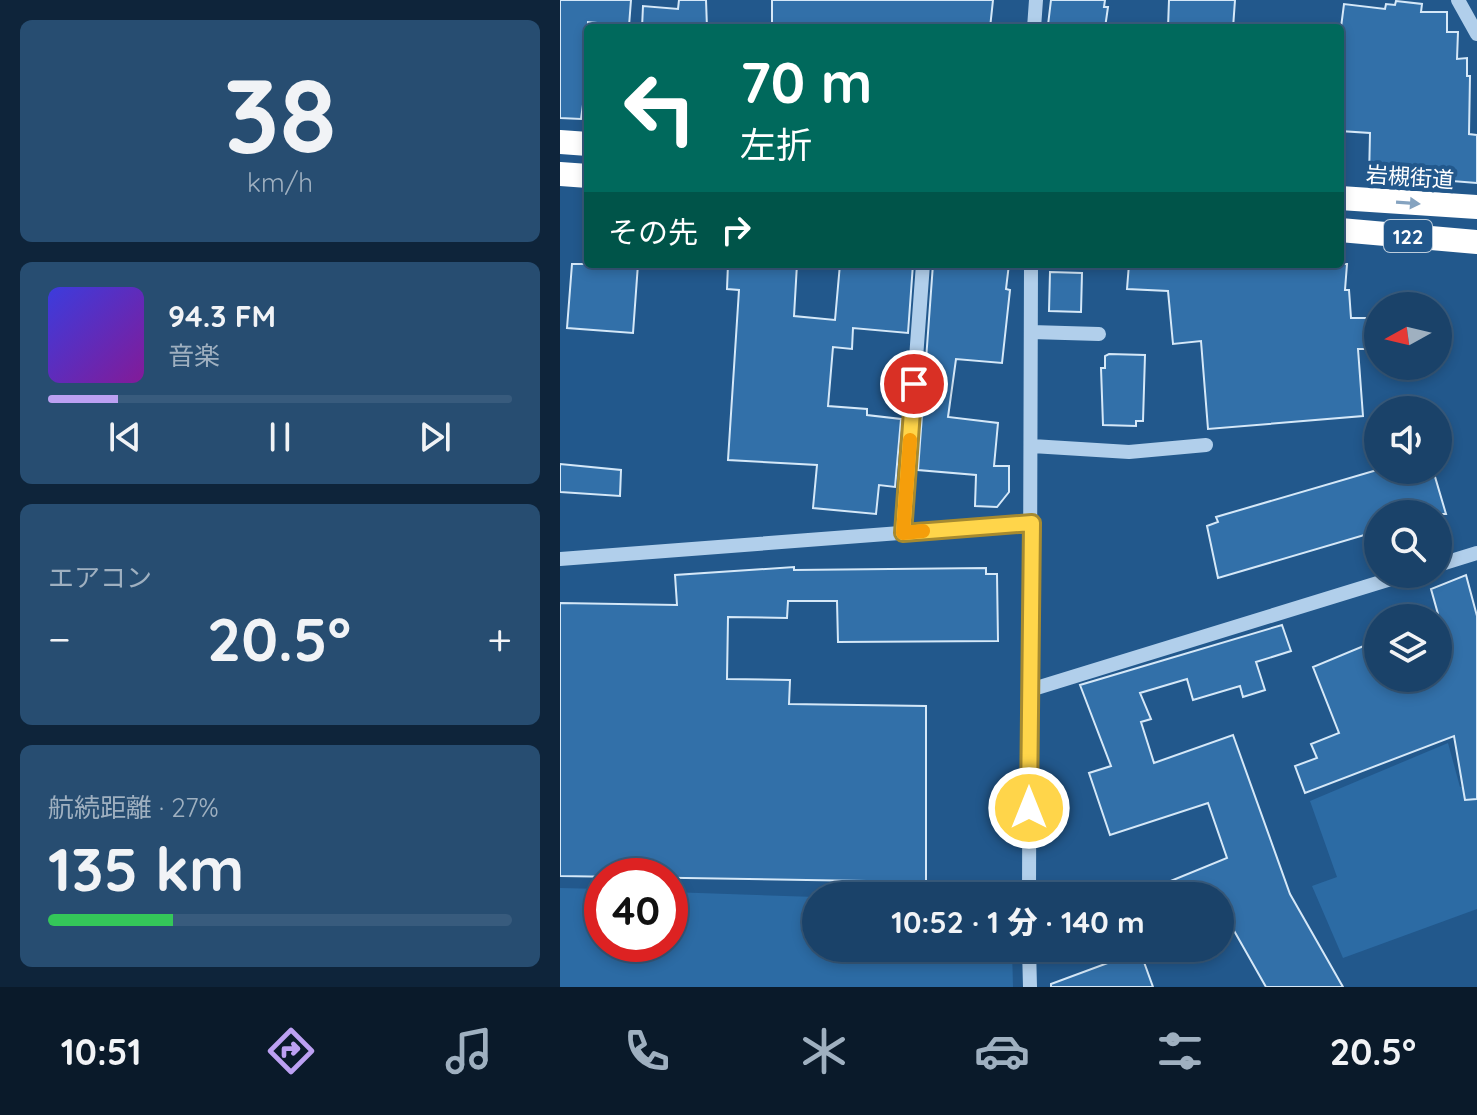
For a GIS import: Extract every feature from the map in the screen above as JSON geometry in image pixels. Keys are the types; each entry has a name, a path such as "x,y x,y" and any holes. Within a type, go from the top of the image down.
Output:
{"highway":[{"path":"560,142 584,144"},
{"path":"560,174 584,176"},
{"name":"岩槻街道","path":"1344,198 1477,207"},
{"name":"122","path":"1344,230 1477,242"}],"street":[{"path":"1034,24 1036,0"},
{"path":"1458,0 1477,34"},
{"path":"903,533 923,268"},
{"path":"1029,882 1031,268"},
{"path":"1031,332 1099,334"},
{"path":"1032,446 1129,452 1206,445"},
{"path":"560,559 1032,523"},
{"path":"1452,561 1477,553"},
{"path":"1030,690 1364,587"},
{"path":"1029,962 1030,987"}],"shaded area":[{"path":"1448,743 1460,787 1477,783 1477,909 1343,958 1312,886 1337,877 1310,801"},
{"path":"560,888 584,889 584,962 688,962 688,893 802,897 802,962 1012,962 1013,987 560,987"}],"building":[{"path":"560,0 631,0 629,24 584,24 581,119 560,118"},
{"path":"679,0 706,0 707,24 642,24 643,6 678,9"},
{"path":"772,0 993,0 990,24 772,24"},
{"path":"1051,0 1105,0 1104,7 1108,7 1106,24 1048,24"},
{"path":"1169,0 1235,0 1233,24 1168,24"},
{"path":"1396,1 1422,4 1421,12 1447,12 1447,32 1458,32 1457,59 1467,58 1467,76 1470,76 1469,134 1477,135 1477,183 1390,176 1390,179 1369,179 1370,133 1344,131 1344,24 1341,24 1344,4 1385,9 1386,4 1395,5"},
{"path":"572,264 584,264 584,268 638,268 633,333 567,328"},
{"path":"1347,264 1345,290 1349,290 1351,318 1364,318 1364,349 1358,349 1363,416 1208,429 1201,341 1173,344 1168,291 1127,289 1129,268 1344,268"},
{"path":"728,268 797,268 794,316 835,320 840,268 913,268 908,333 853,328 852,349 833,347 828,406 867,409 867,415 901,419 895,487 879,485 876,514 813,508 817,465 728,460 739,290 727,289"},
{"path":"933,268 1009,268 1006,289 1010,290 1002,363 956,359 948,417 998,423 994,466 1009,466 1009,492 997,507 975,506 976,475 918,470"},
{"path":"1050,272 1082,273 1081,312 1049,311"},
{"path":"1145,355 1143,421 1136,421 1136,426 1103,425 1101,368 1105,368 1105,356"},
{"path":"560,464 621,470 620,496 560,492"},
{"path":"1364,474 1364,484 1437,484 1442,500 1364,500 1364,535 1218,578 1207,526 1218,522 1216,517"},
{"path":"794,567 794,570 986,568 986,574 997,574 998,641 838,642 837,601 788,601 787,618 728,617 727,679 790,680 789,704 926,706 926,882 688,878 688,858 584,858 584,876 560,876 560,603 677,605 675,575"},
{"path":"1466,575 1477,616 1477,799 1465,800 1454,736 1305,793 1295,766 1317,758 1311,744 1339,733 1313,667 1364,646 1364,692 1452,692 1452,604 1435,604 1431,589 1452,588 1452,581"},
{"path":"1282,625 1291,651 1256,662 1265,690 1243,697 1240,686 1193,700 1187,679 1140,693 1151,719 1141,722 1154,763 1233,735 1290,894 1343,987 1266,987 1234,931 1234,882 1168,882 1227,858 1208,803 1110,835 1089,773 1111,766 1080,685"},
{"path":"1110,962 1144,962 1153,987 1051,987 1051,984"}],"slow traffic":[{"path":"910,440 903,533 923,531"}],"route":[{"path":"914,384 903,533 1032,523 1029,808"}]}
